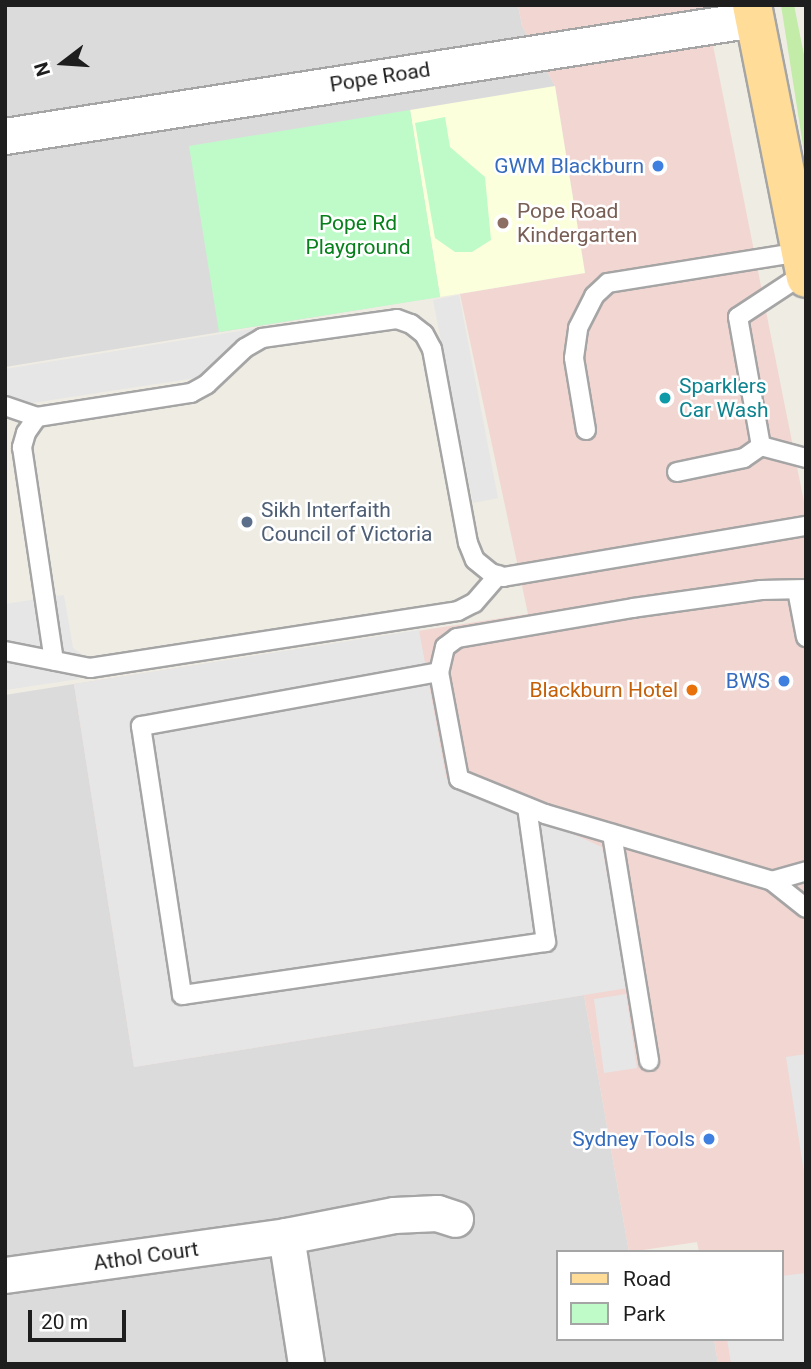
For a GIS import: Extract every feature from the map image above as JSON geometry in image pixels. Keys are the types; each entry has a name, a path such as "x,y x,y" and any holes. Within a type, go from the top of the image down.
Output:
{"main road":[{"path":"753,12 804,268"}],"street":[{"name":"Pope Road","path":"5,136 753,12"},
{"name":"Athol Court","path":"5,1275 286,1236 420,1212 455,1219"},
{"path":"286,1236 306,1364"}],"lane":[{"path":"586,430 574,358 578,328 594,296 608,283 804,268"},
{"path":"761,446 738,317 804,268"},
{"path":"5,406 37,417 191,393 207,384 245,348 262,338 397,319 411,324 424,334 432,349 468,543 475,560 498,575"},
{"path":"37,417 26,433 22,447 54,662"},
{"path":"761,446 806,458"},
{"path":"677,472 744,458 761,446"},
{"path":"5,651 90,668 458,611 474,603 498,575 806,526"},
{"path":"806,637 801,590 761,590 457,638 445,647 439,672 459,779 527,807 772,881 806,908"},
{"path":"439,672 141,726 182,995 546,942 527,807"},
{"path":"612,834 649,1061"},
{"path":"772,881 806,871"}],"shaded area":[{"path":"5,5 518,5 522,26 555,86 585,273 5,367"},
{"path":"518,5 705,5 806,512 806,1364 718,1364 714,1341 783,1341 783,1250 699,1250 697,1242 629,1250 584,995 134,1067 74,684 528,614 460,294 585,273 555,86 522,26"},
{"name":"Pope Road Kindergarten","path":"555,86 585,273 440,297 410,110"},
{"path":"459,295 498,498 473,503 433,300"},
{"path":"270,326 233,345 202,377 32,403 5,395 5,369"},
{"path":"64,595 73,648 87,658 79,679 5,690 5,604"},
{"path":"419,630 446,777 602,847 628,988 134,1067 74,684"},
{"path":"74,684 134,1067 584,995 629,1250 556,1250 556,1341 714,1341 718,1364 5,1364 5,695"},
{"path":"626,994 637,1068 604,1073 594,999"},
{"path":"806,1054 806,1179 805,1179 786,1057"},
{"path":"806,1273 806,1364 731,1364 727,1341 783,1341 783,1276"}],"green space":[{"path":"781,5 794,5 806,65 806,165"},
{"name":"Pope Rd Playground","path":"410,110 440,297 219,332 189,146"},
{"path":"445,117 450,147 485,177 491,240 472,252 455,252 435,238 415,123"}],"place":[{"name":"GWM Blackburn","path":"658,166"},
{"name":"Pope Road Kindergarten","path":"503,223"},
{"name":"Sparklers Car Wash","path":"665,398"},
{"name":"Sikh Interfaith Council of Victoria","path":"247,522"},
{"name":"BWS","path":"784,681"},
{"name":"Blackburn Hotel","path":"692,690"},
{"name":"Sydney Tools","path":"709,1139"}]}
